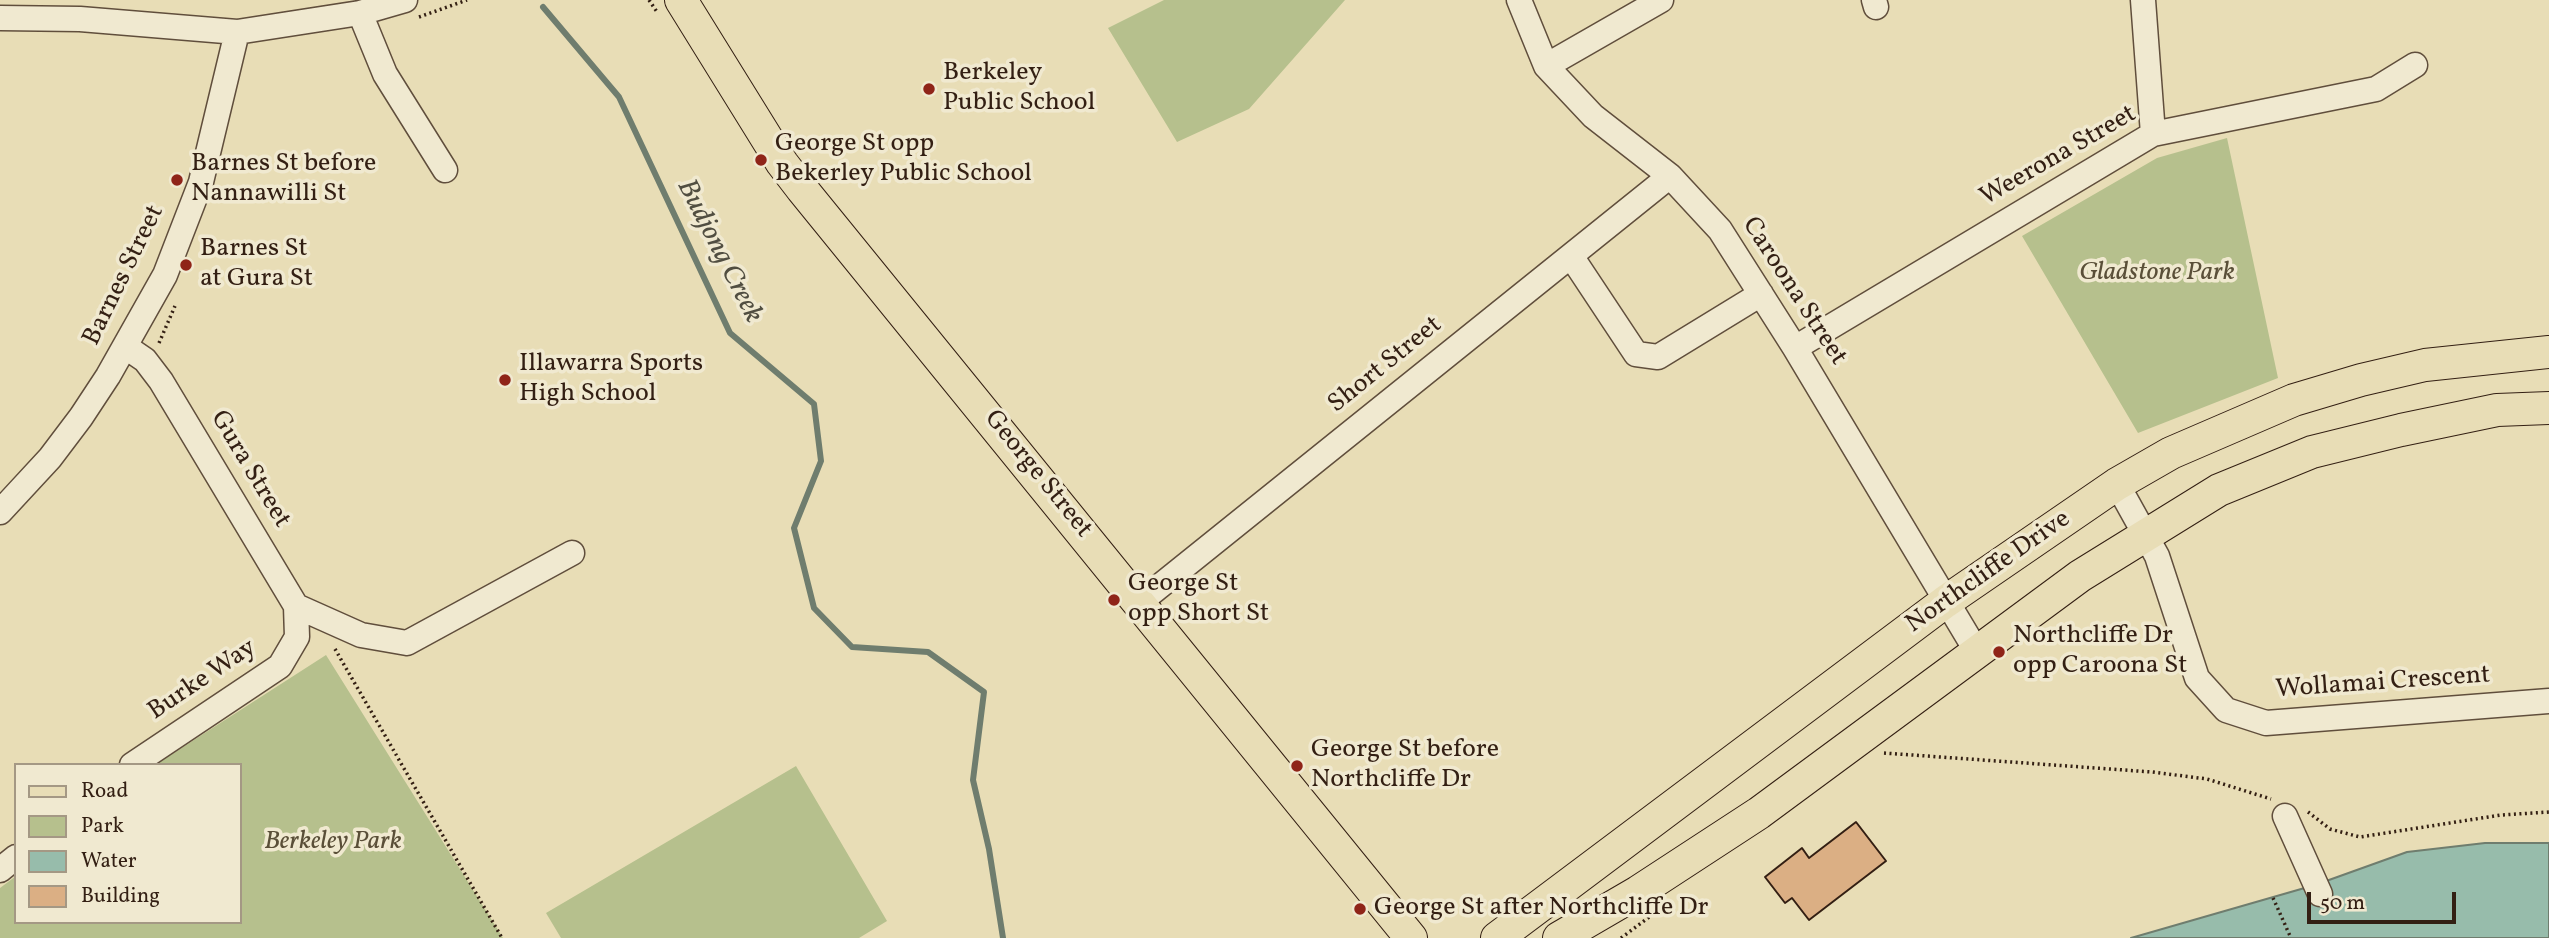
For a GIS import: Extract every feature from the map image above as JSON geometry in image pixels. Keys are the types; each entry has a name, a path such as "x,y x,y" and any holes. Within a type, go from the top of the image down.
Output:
{"main road":[{"name":"George Street","path":"681,0 796,180 1411,938"},
{"name":"Northcliffe Drive","path":"1497,938 1945,602 2117,484 2213,433 2294,400 2425,365 2549,352"},
{"name":"Northcliffe Drive","path":"1559,938 1638,892 1759,813 2080,576 2219,490 2312,452 2497,410 2549,408"}],"street":[{"name":"Caroona Street","path":"1520,0 1546,66 1593,116 1670,176 1720,230 1795,348 1977,652"},
{"path":"1546,66 1661,0"},
{"path":"2143,0 2153,134"},
{"path":"0,18 80,19 237,32 360,13 406,10"},
{"path":"360,13 385,74 444,170"},
{"name":"Barnes Street","path":"0,512 50,458 126,347 165,275 201,182 237,32"},
{"name":"Weerona Street","path":"1795,348 2153,134 2376,89 2415,65"},
{"name":"Short Street","path":"1140,603 1670,176"},
{"path":"1571,256 1636,354 1658,357 1761,294"},
{"name":"Gura Street","path":"126,347 145,360 161,381 306,610 297,636"},
{"name":"Wollamai Crescent","path":"2117,484 2157,556 2197,678 2226,710 2266,723 2549,701"},
{"path":"306,610 361,635 408,643 572,553"},
{"name":"Burke Way","path":"135,763 280,666 297,636"},
{"path":"2288,809 2320,894"},
{"path":"0,870 14,859"}],"path":[{"path":"406,10 467,0"},
{"path":"158,346 179,296"},
{"path":"306,610 502,938"},
{"path":"1874,755 1885,752 2152,772 2207,779 2288,809 2330,829 2360,837 2501,815 2549,812"},
{"path":"2273,898 2291,938"},
{"path":"1621,938 1654,914"}],"green space":[{"path":"1164,0 1345,0 1249,109 1177,142 1108,28"},
{"name":"Gladstone Park","path":"2227,138 2278,378 2138,433 2022,236 2157,158"},
{"name":"Berkeley Park","path":"326,655 503,938 0,938 0,888 14,878 14,924 242,924 242,763 158,763"},
{"path":"796,766 887,921 859,938 561,938 546,913"}],"water":[{"path":"2485,843 2549,843 2549,938 2131,938 2315,885 2407,852"}],"building":[{"path":"1856,822 1886,861 1809,920 1792,898 1785,903 1765,877 1802,848 1809,858"}],"waterway":[{"name":"Budjong Creek","path":"543,7 619,97 730,333 814,404 821,461 794,528 814,608 852,647 928,652 984,692 973,780 989,849 1003,938"}],"place":[{"name":"Berkeley Public School","path":"929,89"},
{"name":"George St opp Bekerley Public School","path":"761,160"},
{"name":"Barnes St before Nannawilli St","path":"177,180"},
{"name":"Barnes St at Gura St","path":"186,265"},
{"name":"Illawarra Sports High School","path":"505,380"},
{"name":"George St opp Short St","path":"1114,600"},
{"name":"Northcliffe Dr opp Caroona St","path":"1999,652"},
{"name":"George St before Northcliffe Dr","path":"1297,766"},
{"name":"George St after Northcliffe Dr","path":"1360,909"}]}
